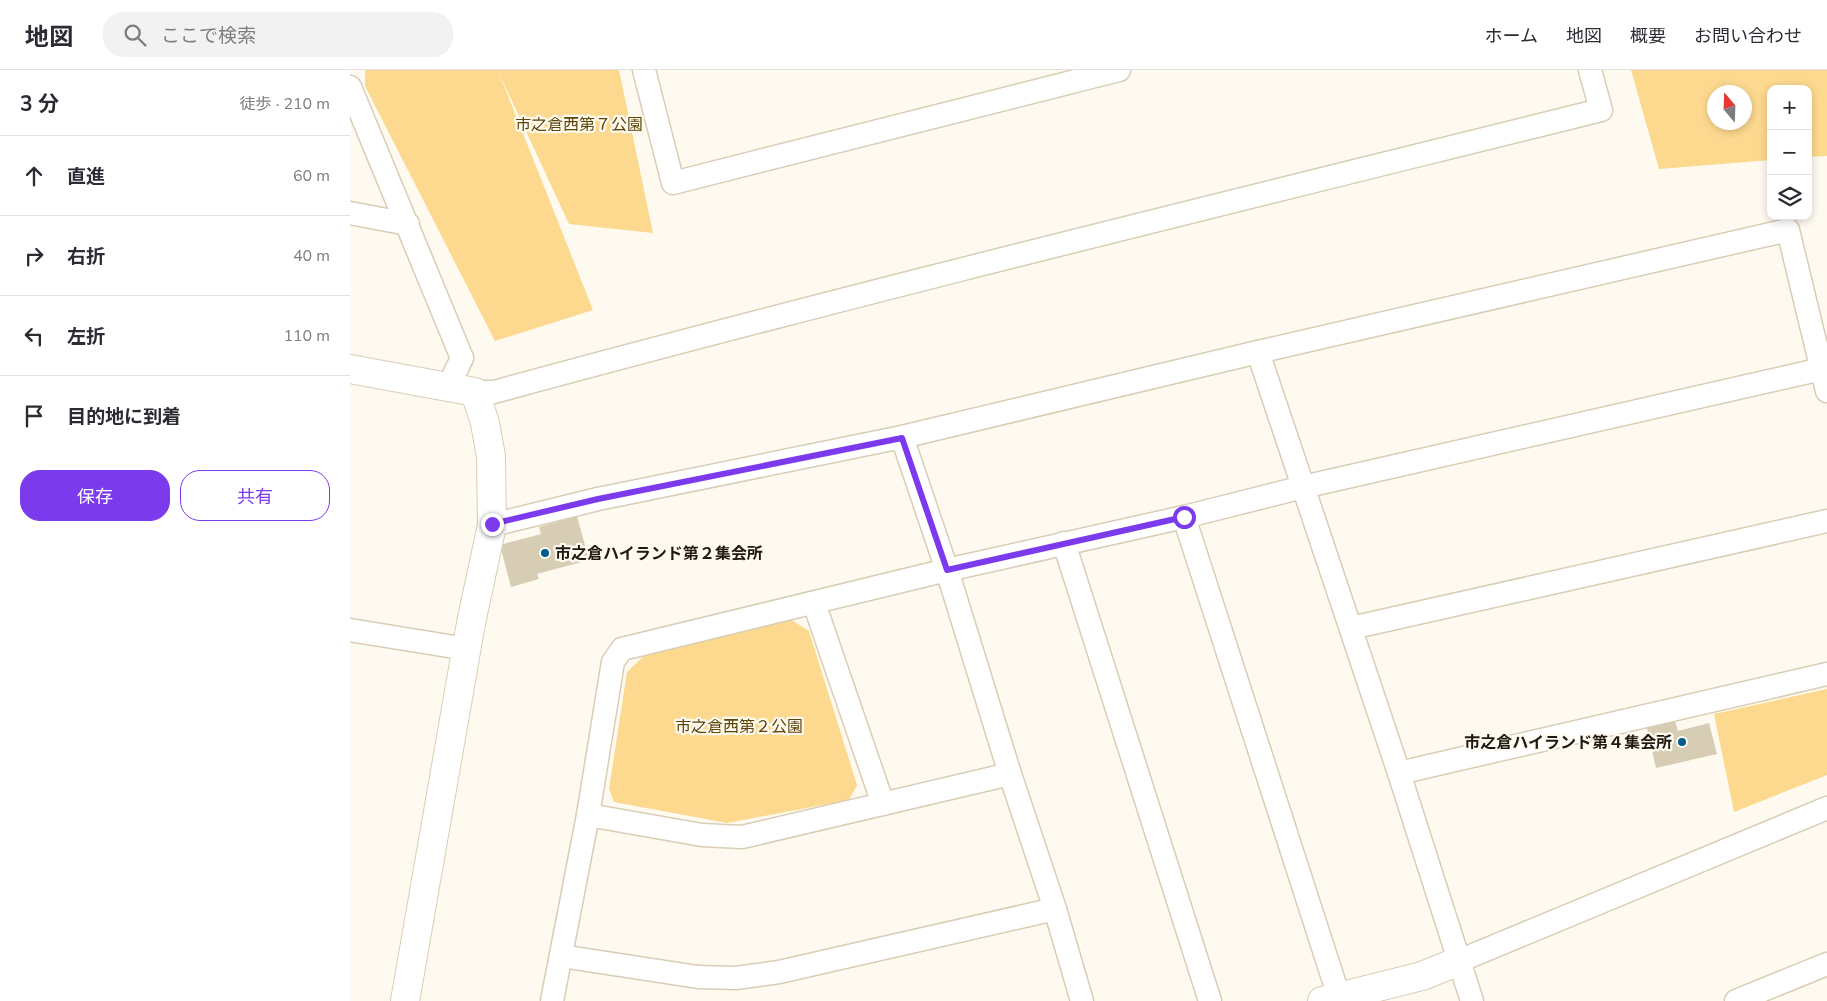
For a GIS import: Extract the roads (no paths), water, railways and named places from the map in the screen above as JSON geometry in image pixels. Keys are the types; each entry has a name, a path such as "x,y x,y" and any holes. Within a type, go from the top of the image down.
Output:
{"street":[{"path":"644,70 673,183 1118,70"},
{"path":"350,369 474,392 494,392 704,335 1601,110 1590,70"},
{"path":"350,87 462,358 448,387"},
{"path":"350,213 408,224"},
{"path":"492,524 598,499 902,438 1258,352 1788,230 1827,391"},
{"path":"1258,352 1351,628 1472,1001"},
{"path":"552,1001 588,815 613,662 622,649 947,570 1822,369"},
{"path":"405,1001 467,649 492,524 491,456 485,423 474,392"},
{"path":"902,438 947,570 1010,774 1055,909 1082,1001"},
{"path":"1184,517 1330,999 1422,976 1827,808"},
{"path":"1351,628 1827,521"},
{"path":"1064,543 1210,1001"},
{"path":"814,603 883,804"},
{"path":"350,630 467,649"},
{"path":"1399,774 1827,674"},
{"path":"588,815 702,836 742,837 1010,774"},
{"path":"562,956 698,978 736,978 780,972 1055,909"},
{"path":"1736,1001 1827,964"}],"place":[{"name":"市之倉ハイランド第２集会所","path":"545,553"},
{"name":"市之倉ハイランド第４集会所","path":"1682,742"}],"park label":[{"name":"市之倉西第７公園","path":"579,124"},
{"name":"市之倉西第２公園","path":"739,726"}]}
